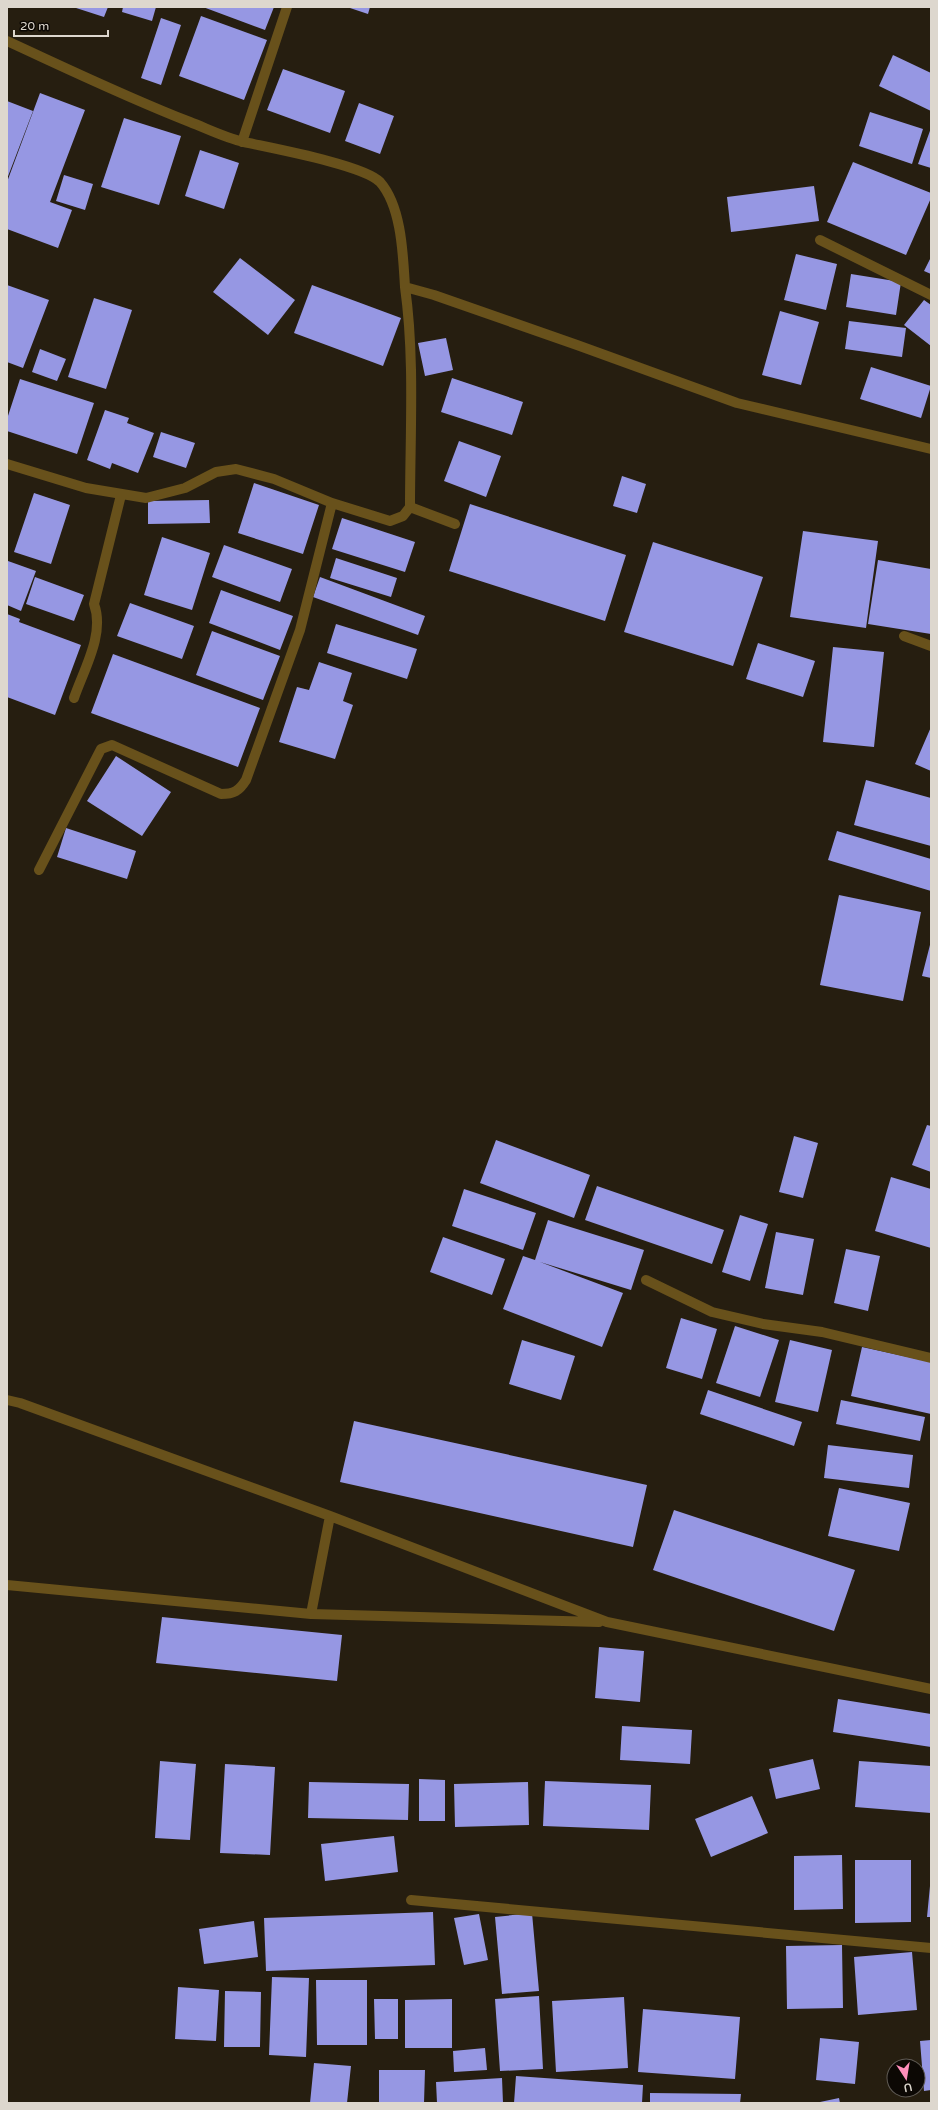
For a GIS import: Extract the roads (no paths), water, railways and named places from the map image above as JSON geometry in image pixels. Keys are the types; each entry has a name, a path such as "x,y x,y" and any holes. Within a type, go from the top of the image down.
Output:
{"street":[{"path":"242,142 287,7"},
{"path":"7,41 154,108 242,142 302,154 366,172 380,182 388,197 398,224 402,244 408,309 410,506 403,516 390,521 332,504 274,480 236,469 216,472 185,488 146,498 86,488 7,464"},
{"path":"820,240 931,295"},
{"path":"405,287 434,295 737,403 931,449"},
{"path":"74,698 96,636 98,616 94,604 121,495"},
{"path":"39,870 101,749 106,746 112,745 221,794 235,793 240,789 246,780 300,630 332,504"},
{"path":"410,506 455,524"},
{"path":"904,636 931,646"},
{"path":"646,1280 712,1312 763,1324 822,1332 931,1358"},
{"path":"7,1400 20,1403 330,1516 607,1622 931,1689"},
{"path":"311,1614 330,1516"},
{"path":"7,1585 311,1614 607,1622"},
{"path":"411,1900 931,1948"}]}
